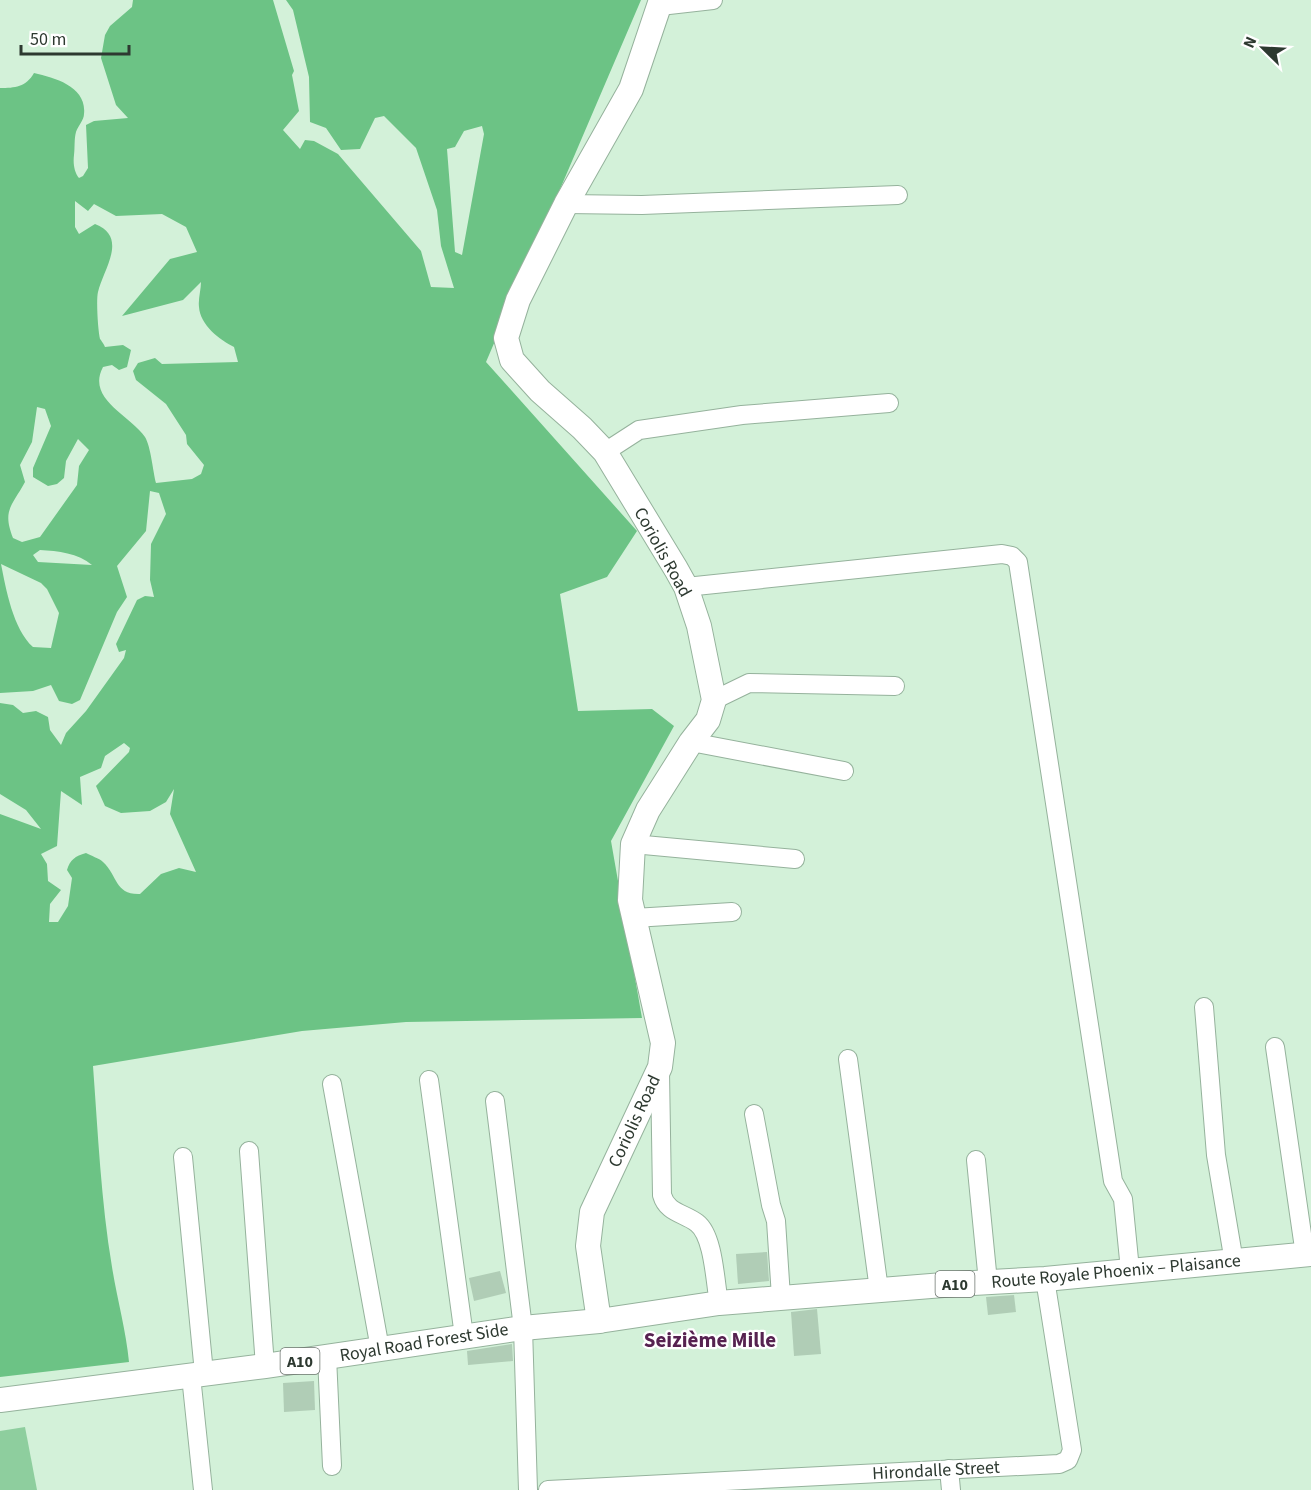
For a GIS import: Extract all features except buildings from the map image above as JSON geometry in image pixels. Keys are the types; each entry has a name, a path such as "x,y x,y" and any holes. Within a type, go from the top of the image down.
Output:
{"main road":[{"name":"Coriolis Road","path":"599,1321 588,1246 592,1212 660,1067 663,1043 630,900 633,844 648,810 691,742 708,720 714,700 699,626 686,587 604,452 582,428 540,391 513,360 506,338 518,300 566,204 631,89 660,3"},
{"name":"Route Royale Phoenix – Plaisance","path":"599,1321 719,1303 781,1297 1045,1279 1308,1254"},
{"name":"Royal Road Forest Side","path":"0,1400 265,1366 523,1328 599,1321"}],"street":[{"path":"660,3 713,0"},
{"path":"566,204 642,205 898,195"},
{"path":"604,452 639,430 742,414 889,403"},
{"path":"686,587 1002,554 1012,556 1018,562 1113,1181 1123,1199 1130,1270"},
{"path":"714,700 749,683 895,686"},
{"path":"691,742 844,771"},
{"path":"633,844 795,859"},
{"path":"634,918 732,912"},
{"path":"1204,1007 1216,1155 1234,1262"},
{"path":"1275,1047 1308,1254"},
{"path":"848,1059 879,1290"},
{"path":"660,1067 662,1195 664,1203 676,1213 698,1223 709,1243 719,1303"},
{"path":"429,1080 464,1336"},
{"path":"332,1084 380,1348"},
{"path":"495,1101 523,1328 528,1490"},
{"path":"754,1114 776,1221 781,1297"},
{"path":"249,1151 265,1366"},
{"path":"183,1157 203,1490"},
{"path":"976,1160 988,1282"},
{"name":"Hirondalle Street","path":"548,1490 702,1486 1059,1464 1068,1460 1072,1450 1045,1279"},
{"path":"327,1357 332,1466"},
{"path":"949,1469 951,1490"}],"green space":[{"path":"133,0 273,0 294,71 292,75 299,111 283,130 300,149 305,140 314,141 338,154 421,251 431,287 454,288 441,246 437,210 416,148 384,116 375,118 360,149 341,150 326,128 310,122 309,77 293,10 286,0 641,0 486,362 637,531 607,577 560,594 578,711 652,709 674,726 611,841 642,1018 406,1022 302,1031 93,1066 105,1217 129,1362 0,1377 0,814 41,829 26,810 0,794 0,703 13,705 23,713 36,711 48,717 50,730 61,745 66,733 86,711 124,658 126,650 119,652 116,644 137,600 145,596 154,597 150,580 151,544 166,514 159,493 150,491 146,531 117,566 127,597 117,612 80,700 72,704 59,701 51,685 33,691 0,693 0,88 20,86 34,73 60,81 75,90 84,105 84,114 75,135 74,164 79,178 83,176 88,168 86,125 94,121 128,118 116,105 101,58 105,35 110,26 132,7","holes":["482,126 484,134 462,255 455,252 447,149 455,147 464,131","75,201 88,211 94,204 116,216 162,214 186,227 197,252 170,259 122,316 183,300 201,282 199,304 203,320 217,336 234,347 238,362 162,364 155,358 138,363 133,371 136,380 166,404 186,435 187,444 204,465 201,474 192,479 156,483 145,437 112,406 100,388 99,378 103,367 112,365 119,370 127,367 131,350 123,345 105,347 99,335 97,296 111,255 111,237 95,224 79,234 75,227","37,407 45,409 51,426 33,468 33,477 48,486 57,484 64,478 66,461 78,439 89,450 79,466 77,485 40,537 22,542 13,538 8,521 10,509 25,482 20,465 32,442","40,550 61,552 74,555 92,565 38,562 33,555","1,564 41,583 47,589 59,613 51,648 33,647 26,639 15,619","124,743 130,748 129,752 96,786 105,806 121,813 150,811 166,802 174,789 170,814 196,872 179,868 161,874 140,894 132,893 121,888 108,867 101,861 86,853 82,854 71,861 67,870 72,878 68,906 58,922 49,922 50,904 61,890 48,881 47,864 41,854 57,846 61,791 82,805 80,777 101,768 105,756"]},
{"path":"25,1427 37,1490 0,1490 0,1431"}],"district":[{"name":"Seizième Mille","path":"710,1340"}]}
